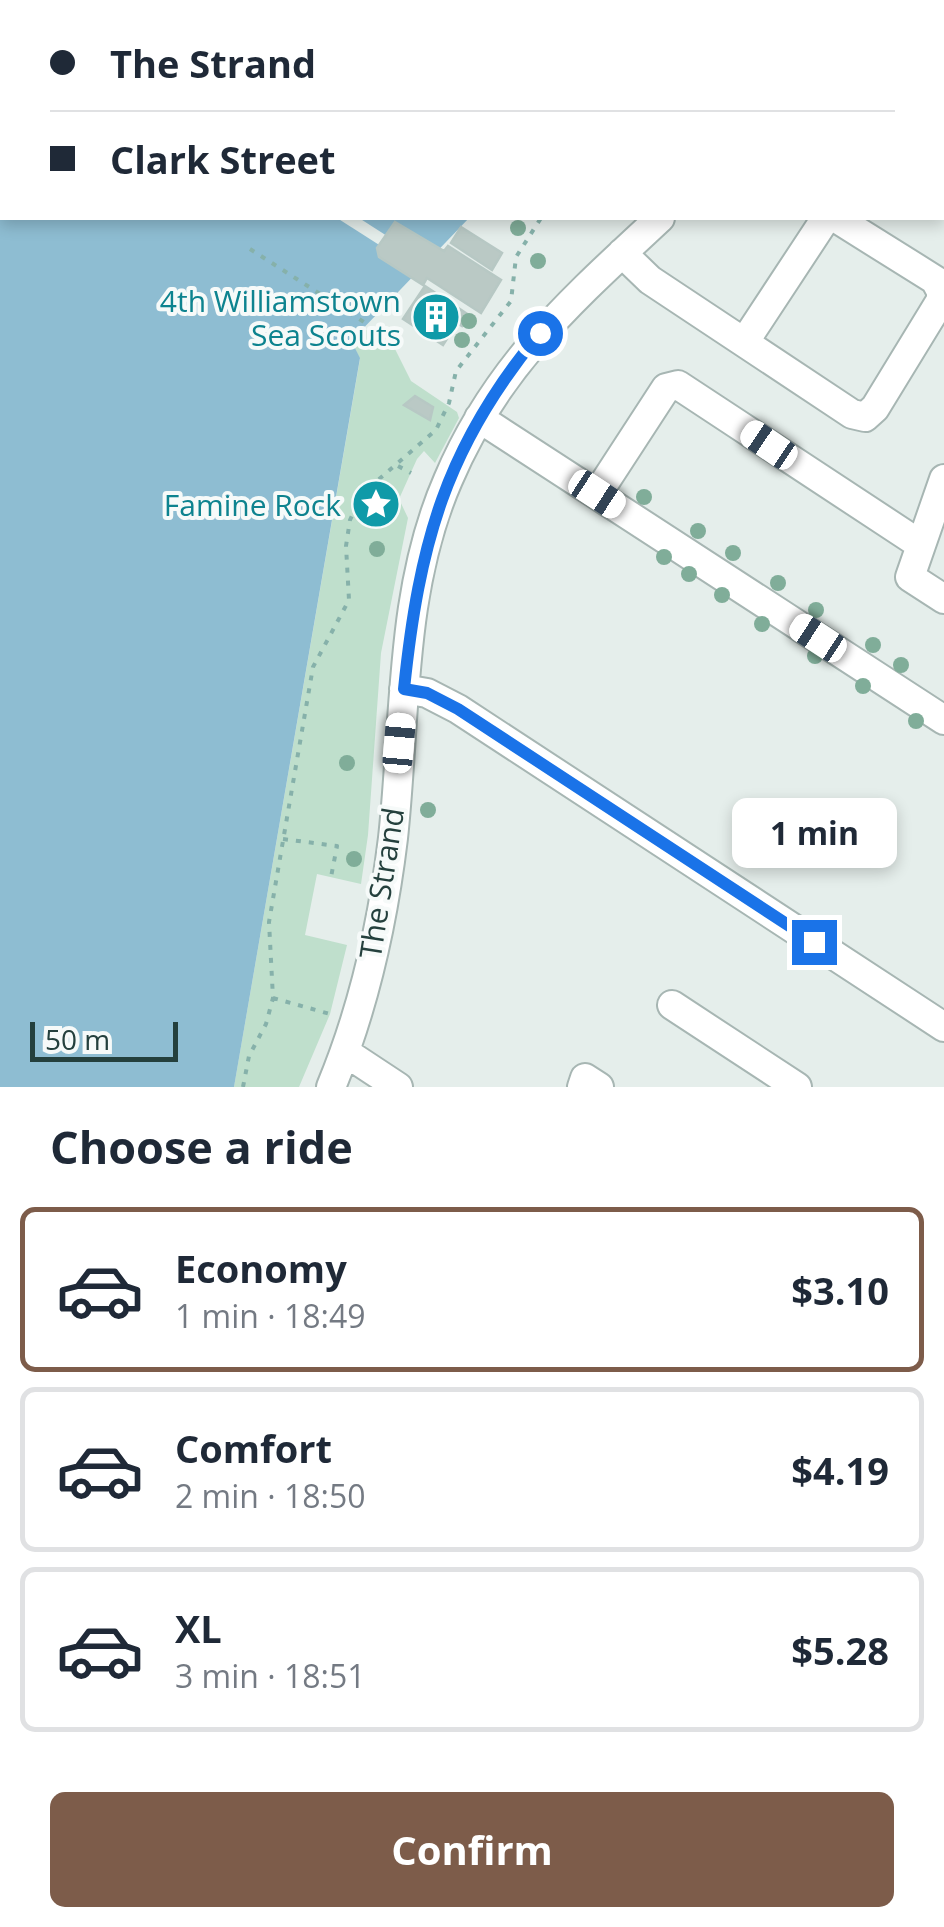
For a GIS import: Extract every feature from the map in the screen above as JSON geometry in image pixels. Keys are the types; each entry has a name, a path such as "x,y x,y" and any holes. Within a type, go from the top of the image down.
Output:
{"street":[{"name":"The Strand","path":"331,1087 360,1003 388,871 415,606 430,531 446,482 479,418 540,333 658,220"},
{"path":"745,341 825,220"},
{"path":"622,253 650,280 852,414 865,417 873,412 941,300 941,291 935,280 839,220"},
{"path":"597,494 666,388 678,384 921,545"},
{"path":"479,418 944,720"},
{"path":"944,478 910,577 944,599"},
{"path":"404,689 427,693 458,709 944,1027"},
{"path":"672,1005 797,1087"},
{"path":"345,1052 398,1087"},
{"path":"582,1087 585,1078 599,1087"}],"path":[{"path":"243,1087 248,1056 266,1024 273,998 269,922 313,666 349,600 346,546 350,520 363,493 436,430 449,402 456,371 512,298 514,262 540,220"},
{"path":"250,249 367,324"},
{"path":"396,465 412,473"},
{"path":"283,839 337,846 331,876"},
{"path":"273,998 330,1014"}],"green space":[{"path":"363,328 394,347 411,381 457,412 459,418 435,463 424,451 417,459 399,499 408,518 381,653 361,884 317,874 305,935 347,945 330,1014 299,1087 234,1087 360,359 353,344"}],"water":[{"path":"0,220 467,220 355,337 353,344 360,358 234,1087 0,1087"}],"pier":[{"path":"340,220 362,220 426,261 420,271"}],"building":[{"path":"395,222 444,251 448,246 501,280 481,313 427,278 423,285 379,257 377,248"},
{"path":"461,227 502,253 492,270 451,243"},
{"name":"4th Williamstown Sea Scouts","path":"425,286 469,315 462,326 457,323 443,345 403,319"},
{"path":"415,396 433,407 430,420 404,405"}],"place":[{"name":"4th Williamstown Sea Scouts","path":"436,317"},
{"name":"Famine Rock","path":"376,504"}],"route":[{"path":"540,333 479,418 440,499 418,590 404,689 427,693 458,709 814,942"}]}
